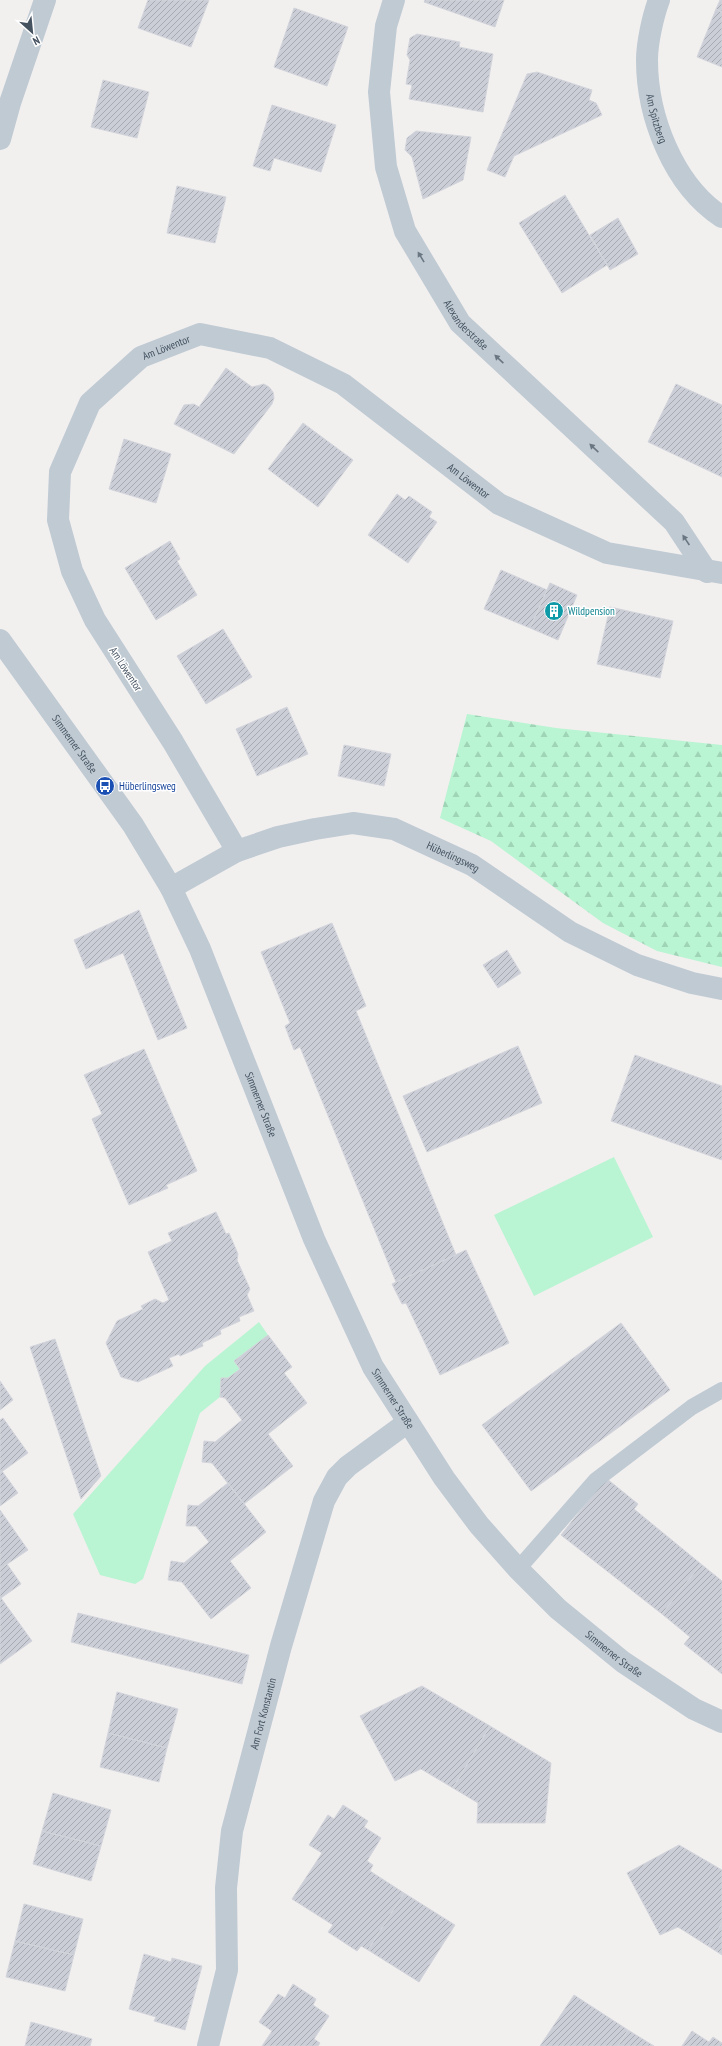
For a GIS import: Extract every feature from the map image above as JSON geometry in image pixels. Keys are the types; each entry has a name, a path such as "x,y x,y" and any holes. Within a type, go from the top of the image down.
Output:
{"street":[{"path":"0,139 10,103 45,0"},
{"name":"Alexanderstraße","path":"394,0 386,26 379,92 386,167 405,231 460,323 674,522 715,573"},
{"name":"Am Spitzberg","path":"659,0 647,59 651,102 664,143 684,179 711,209 722,216"},
{"name":"Am Löwentor","path":"237,851 173,742 95,620 72,571 58,520 60,472 90,402 141,357 200,334 270,348 343,384 499,504 607,553 715,573"},
{"name":"Simmerner Straße","path":"0,640 133,825 171,888 200,950 314,1239 373,1367 444,1478 479,1525 518,1569 558,1609 622,1662 694,1709 722,1722"},
{"name":"Hüberlingsweg","path":"171,888 237,851 285,835 315,828 353,823 394,829 472,866 570,932 637,965 692,983 722,989"},
{"name":"Am Fort Konstantin","path":"208,2046 227,1970 226,1888 232,1831 281,1646 324,1501 337,1477 348,1466 408,1422"}],"lane":[{"path":"518,1569 596,1480 692,1407 722,1390"}],"green space":[{"path":"467,714 556,728 722,745 722,967 657,951 603,923 491,841 440,818"},
{"path":"614,1157 653,1237 534,1296 494,1215"},
{"path":"259,1322 268,1335 234,1361 240,1369 228,1378 221,1378 220,1397 200,1413 143,1579 135,1584 100,1575 73,1514 205,1366"}],"building":[{"path":"148,0 209,0 191,47 138,28"},
{"path":"425,0 504,0 495,27 424,2"},
{"path":"720,0 722,0 722,12 716,9"},
{"path":"294,8 348,27 327,86 274,67"},
{"path":"716,9 722,12 722,67 697,57"},
{"path":"417,34 460,42 459,47 493,54 483,112 409,99 412,85 406,84 410,60 407,55 410,38"},
{"path":"537,72 592,90 589,100 596,103 602,115 514,156 505,177 487,170 527,74"},
{"path":"103,80 149,92 137,138 91,127"},
{"path":"272,105 336,125 321,172 274,158 270,171 253,166"},
{"path":"416,131 471,137 463,180 423,199 412,157 405,150 407,138"},
{"path":"177,186 226,197 215,243 167,233"},
{"path":"565,195 607,265 562,293 519,223"},
{"path":"618,218 638,254 610,270 590,235"},
{"path":"226,368 252,387 264,384 269,387 273,392 274,398 272,404 234,454 174,424 184,405 194,404 199,407"},
{"path":"676,384 722,405 722,477 648,442"},
{"path":"303,423 353,460 318,507 268,469"},
{"path":"124,439 171,454 156,503 109,489"},
{"path":"397,494 405,500 409,496 432,512 429,517 437,522 408,563 368,535"},
{"path":"170,541 180,559 177,561 197,595 156,620 125,568"},
{"path":"501,570 547,590 530,628 484,609"},
{"name":"Wildpension","path":"550,583 577,595 558,640 530,628"},
{"path":"610,607 673,621 660,678 597,664"},
{"path":"223,629 252,677 206,704 177,656"},
{"path":"287,707 308,754 257,776 236,729"},
{"path":"344,745 391,754 384,786 338,776"},
{"path":"139,910 187,1028 158,1040 123,953 86,969 74,940"},
{"path":"332,923 366,1006 356,1011 456,1255 396,1282 300,1047 294,1050 285,1026 290,1023 261,952"},
{"path":"507,950 521,973 498,988 483,965"},
{"path":"518,1046 542,1103 427,1152 403,1096"},
{"path":"144,1049 197,1171 166,1185 168,1188 129,1205 92,1119 102,1114 84,1075"},
{"path":"635,1055 722,1086 722,1160 611,1121"},
{"path":"216,1212 226,1234 229,1233 238,1254 237,1260 250,1289 247,1295 254,1311 239,1317 240,1321 220,1330 221,1334 202,1343 203,1346 180,1356 179,1354 169,1358 173,1366 138,1382 121,1377 106,1343 117,1321 143,1309 141,1306 155,1299 163,1303 169,1300 148,1252 172,1241 168,1233"},
{"path":"466,1250 509,1343 440,1375 406,1303 402,1304 392,1284"},
{"path":"621,1323 670,1390 531,1491 482,1425"},
{"path":"268,1335 292,1367 284,1373 307,1403 268,1434 293,1466 244,1504 212,1463 202,1462 204,1441 215,1442 242,1420 225,1398 220,1397 221,1378 228,1378 240,1369 234,1361"},
{"path":"55,1339 101,1476 81,1499 30,1347"},
{"path":"0,1381 13,1400 0,1410"},
{"path":"3,1418 28,1453 0,1473 0,1420"},
{"path":"2,1471 18,1493 0,1506 0,1473"},
{"path":"606,1478 638,1504 634,1509 701,1564 662,1614 561,1535"},
{"path":"228,1483 266,1532 230,1561 251,1588 211,1619 182,1582 168,1580 171,1561 184,1563 209,1542 196,1526 186,1526 188,1505 198,1506"},
{"path":"0,1510 28,1550 0,1569"},
{"path":"7,1564 21,1584 1,1598 32,1641 0,1664 0,1569"},
{"path":"701,1564 722,1581 722,1674 684,1644 690,1637 662,1614"},
{"path":"78,1613 249,1655 242,1684 71,1642"},
{"path":"422,1686 490,1726 453,1788 421,1769 395,1781 360,1716"},
{"path":"117,1692 178,1709 167,1748 108,1733"},
{"path":"490,1726 551,1763 545,1823 477,1823 478,1803 453,1788"},
{"path":"108,1733 167,1748 159,1782 100,1767"},
{"path":"53,1793 111,1810 101,1846 42,1831"},
{"path":"343,1805 368,1821 364,1827 381,1838 367,1861 373,1865 370,1871 404,1893 368,1950 361,1946 357,1951 328,1932 333,1925 292,1899 322,1853 309,1845 328,1815 334,1819"},
{"path":"42,1831 101,1846 91,1881 33,1864"},
{"path":"679,1845 722,1870 722,1923 708,1946 678,1927 660,1935 627,1873"},
{"path":"404,1893 455,1925 419,1982 368,1950"},
{"path":"24,1904 83,1919 74,1955 15,1941"},
{"path":"722,1923 722,1955 708,1946"},
{"path":"15,1941 74,1955 65,1991 6,1977"},
{"path":"144,1954 171,1962 172,1958 202,1966 185,2030 154,2021 156,2017 129,2009"},
{"path":"293,1984 316,1999 313,2005 329,2016 314,2039 320,2043 318,2046 262,2046 272,2031 259,2022 278,1994 285,1998"},
{"path":"574,1995 628,2030 618,2046 540,2046"},
{"path":"31,2022 92,2039 90,2046 25,2046"},
{"path":"628,2030 654,2046 618,2046"},
{"path":"692,2031 709,2042 713,2037 722,2043 722,2046 682,2046"}],"place":[{"name":"Wildpension","path":"554,611"},
{"name":"Hüberlingsweg","path":"105,786"}]}
